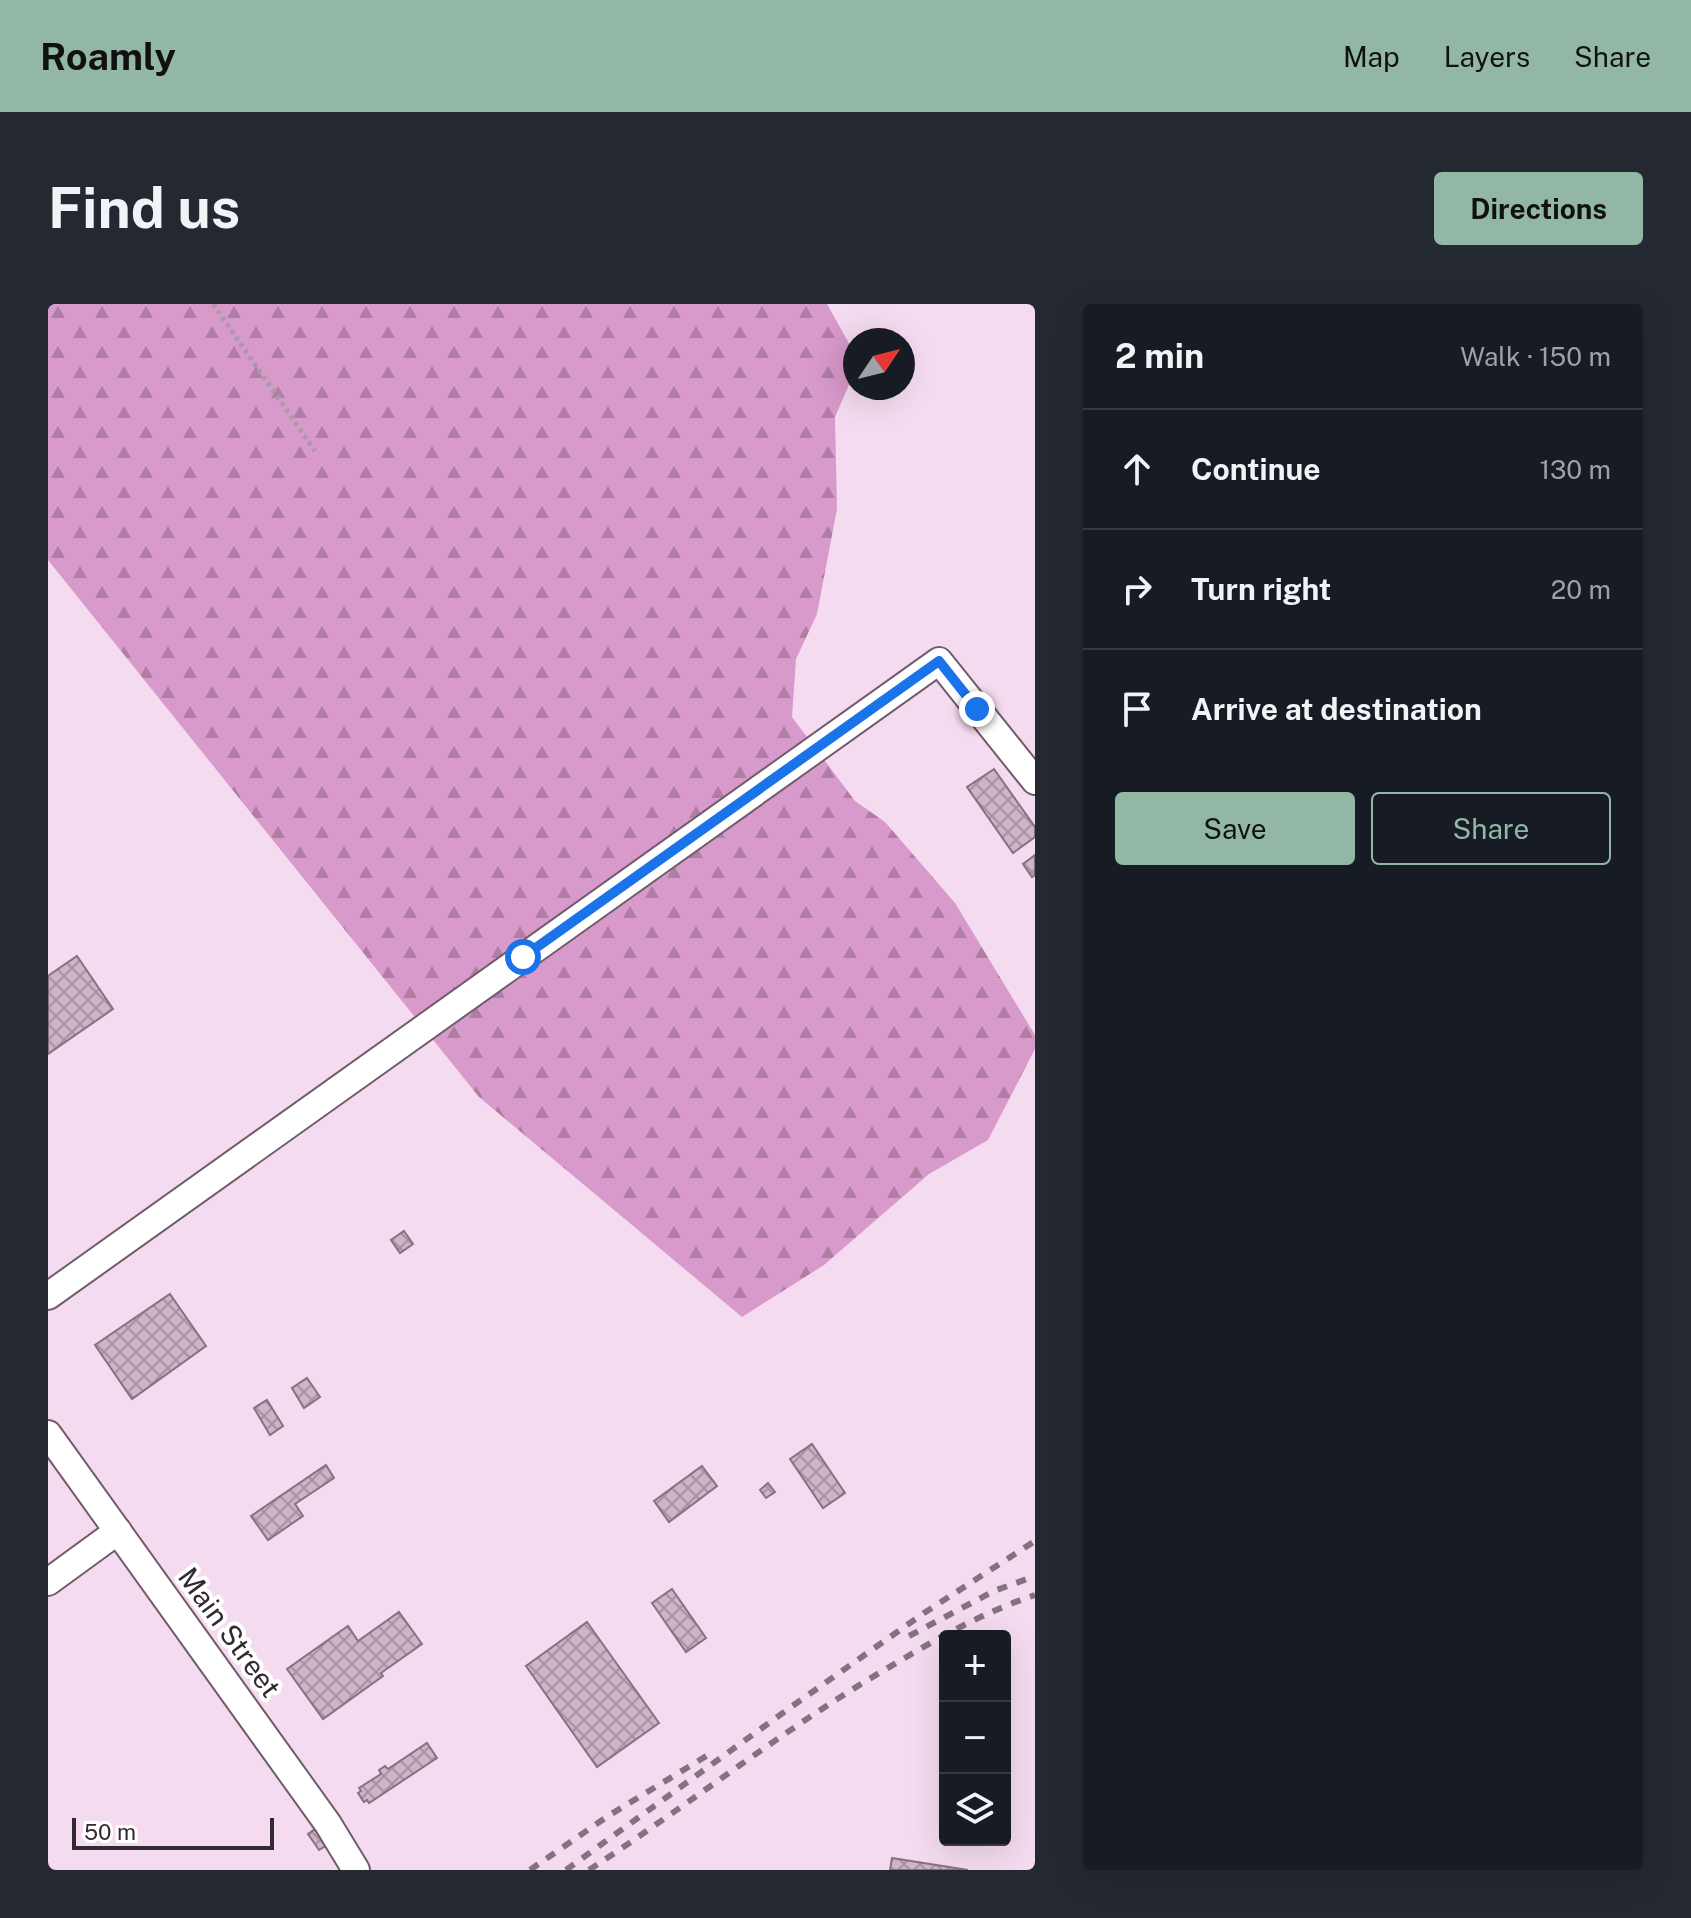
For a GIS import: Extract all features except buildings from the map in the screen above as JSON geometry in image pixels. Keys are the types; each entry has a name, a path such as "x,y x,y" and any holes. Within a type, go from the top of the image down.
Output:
{"street":[{"path":"48,1296 939,661 1035,781"},
{"name":"Main Street","path":"48,1434 328,1824 356,1870"},
{"path":"48,1582 118,1531"}],"path":[{"path":"213,304 315,451"}],"green space":[{"path":"48,304 827,304 843,333 843,399 835,417 837,509 817,614 796,659 792,717 855,801 885,822 955,903 1035,1035 1035,1049 988,1140 929,1174 824,1265 742,1317 479,1097 48,560"}],"railway":[{"path":"566,1870 924,1613 1035,1541"},
{"path":"909,1636 994,1591 1035,1576"},
{"path":"589,1870 858,1686 965,1625 1035,1595"},
{"path":"530,1870 608,1816 708,1755"}],"route":[{"path":"523,957 939,661 977,709"}]}
